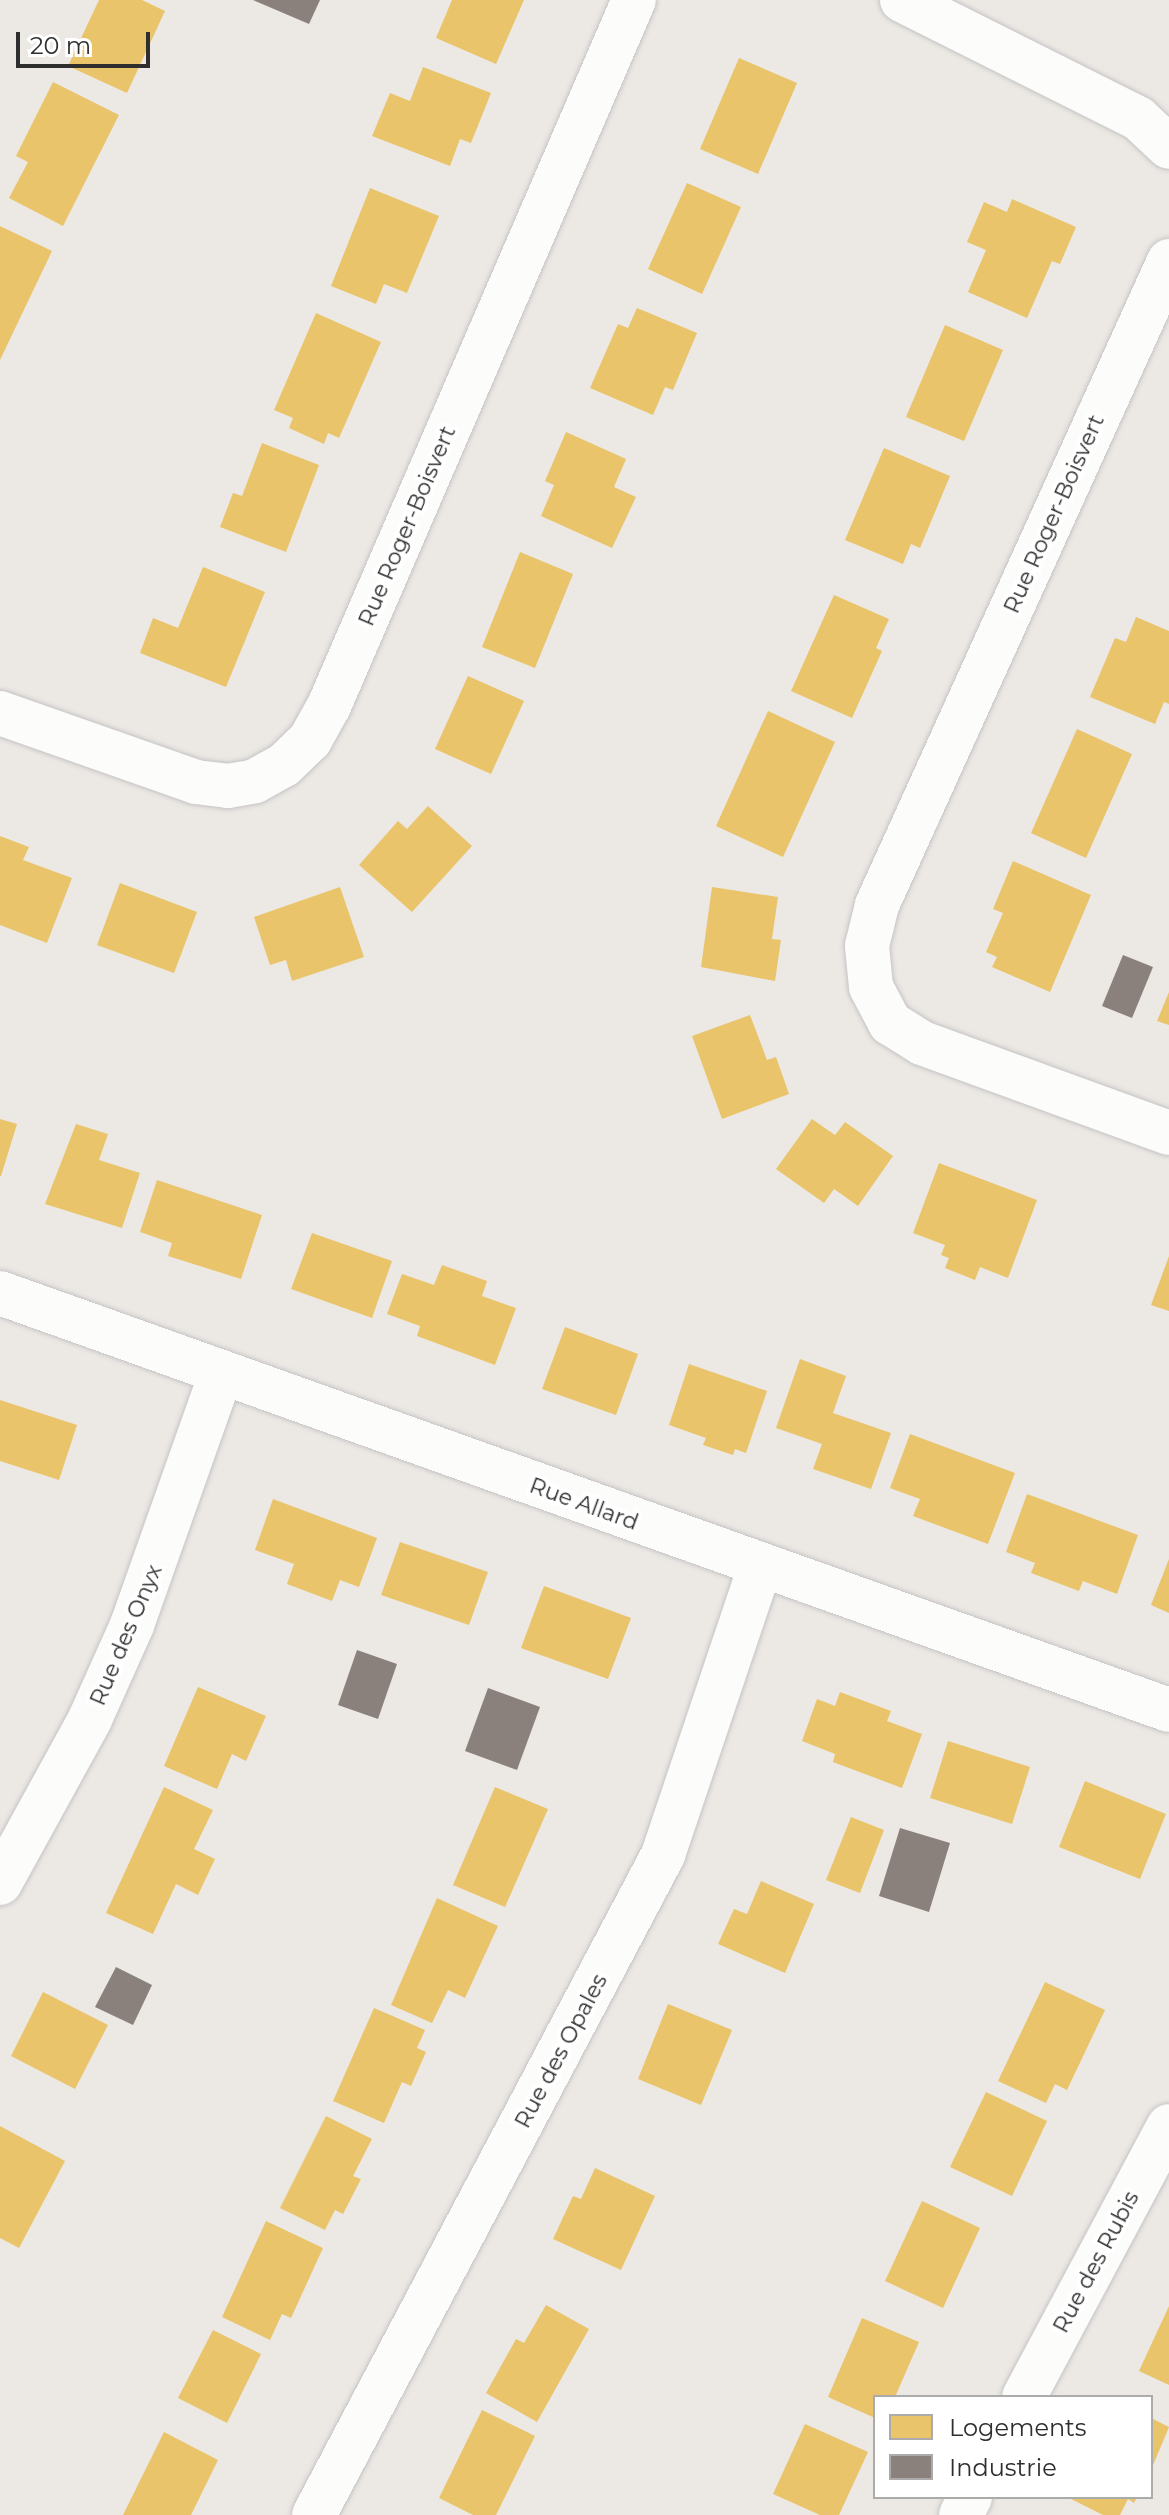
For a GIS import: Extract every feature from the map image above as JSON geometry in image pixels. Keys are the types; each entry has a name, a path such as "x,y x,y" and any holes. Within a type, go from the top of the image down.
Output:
{"street":[{"name":"Rue Roger-Boisvert","path":"0,713 196,782 228,786 255,781 274,771 310,740 329,706 634,0"},
{"path":"902,0 1138,118 1169,147"},
{"name":"Rue Roger-Boisvert","path":"1169,261 877,905 867,946 871,987 890,1023 922,1043 1169,1133"},
{"name":"Rue Allard","path":"0,1293 760,1567 1169,1710"},
{"name":"Rue des Onyx","path":"0,1883 90,1719 132,1625 221,1374"},
{"name":"Rue des Opales","path":"314,2515 663,1855 760,1567"},
{"name":"Rue des Rubis","path":"1025,2395 1169,2126"}],"building: Logements":[{"path":"99,0 142,0 165,11 127,93 68,66"},
{"path":"452,0 524,0 496,64 436,38"},
{"path":"739,58 797,83 758,174 700,149"},
{"path":"423,67 491,93 471,143 460,139 450,166 372,136 390,93 410,101"},
{"path":"53,82 119,115 63,226 9,198 28,162 16,156"},
{"path":"687,183 741,207 702,294 648,269"},
{"path":"370,188 439,216 407,293 384,284 376,304 331,286"},
{"path":"1012,199 1076,227 1060,264 1052,261 1027,318 968,292 986,250 967,242 984,202 1007,212"},
{"path":"0,226 52,251 0,360"},
{"path":"637,308 697,333 673,390 665,387 653,415 590,388 618,324 628,328"},
{"path":"316,313 381,342 339,438 328,433 324,444 289,428 293,418 274,410"},
{"path":"945,325 1003,350 964,441 906,417"},
{"path":"566,432 626,459 614,487 636,497 612,548 541,516 554,485 545,481"},
{"path":"262,443 319,465 286,552 220,527 233,493 242,496"},
{"path":"884,448 950,476 920,548 911,544 903,564 845,540"},
{"path":"520,552 573,574 535,668 482,647"},
{"path":"203,567 265,592 226,687 140,653 153,618 178,628"},
{"path":"834,595 889,619 876,648 882,651 852,718 791,691"},
{"path":"1136,617 1169,631 1169,704 1164,702 1155,724 1090,697 1115,638 1126,642"},
{"path":"468,676 524,701 491,774 435,749"},
{"path":"768,711 835,742 783,857 716,826"},
{"path":"1077,729 1132,754 1086,858 1031,833"},
{"path":"428,806 472,846 412,912 359,865 398,821 407,829"},
{"path":"0,836 29,847 23,860 72,878 47,943 0,925"},
{"path":"1013,861 1091,895 1050,992 992,967 997,957 986,952 1003,913 993,909"},
{"path":"120,883 197,912 174,973 97,945"},
{"path":"340,887 364,957 292,981 286,960 270,965 254,917"},
{"path":"712,887 778,897 772,939 781,940 775,981 701,967"},
{"path":"1169,992 1169,1025 1157,1021"},
{"path":"750,1015 767,1060 776,1057 789,1094 722,1119 692,1036"},
{"path":"0,1119 17,1124 1,1176 0,1176"},
{"path":"812,1119 835,1135 845,1122 893,1156 858,1206 834,1189 824,1203 776,1169"},
{"path":"76,1124 108,1134 99,1160 140,1173 122,1228 45,1204"},
{"path":"939,1163 1037,1200 1008,1278 980,1267 975,1280 945,1268 949,1258 941,1255 945,1245 913,1233"},
{"path":"157,1180 262,1215 241,1279 168,1256 172,1243 140,1232"},
{"path":"312,1233 392,1261 372,1318 291,1289"},
{"path":"1169,1256 1169,1311 1151,1305"},
{"path":"442,1265 487,1281 482,1296 516,1308 495,1365 417,1336 420,1326 387,1314 402,1274 434,1285"},
{"path":"565,1327 638,1354 616,1415 542,1389"},
{"path":"800,1359 846,1376 833,1413 891,1433 871,1489 813,1469 822,1444 776,1428"},
{"path":"689,1364 767,1391 746,1453 735,1449 733,1455 703,1445 706,1438 669,1425"},
{"path":"0,1400 77,1425 59,1480 0,1461"},
{"path":"910,1434 1015,1473 988,1544 913,1516 920,1499 890,1488"},
{"path":"1027,1494 1138,1535 1117,1594 1083,1581 1079,1591 1031,1573 1035,1563 1006,1552"},
{"path":"273,1499 377,1538 359,1587 340,1580 332,1601 287,1584 294,1564 255,1550"},
{"path":"400,1542 488,1572 469,1625 381,1595"},
{"path":"1169,1559 1169,1613 1151,1605"},
{"path":"544,1586 631,1618 608,1679 521,1648"},
{"path":"198,1687 266,1716 246,1761 232,1754 217,1789 164,1766"},
{"path":"840,1692 891,1711 887,1721 922,1734 902,1788 833,1762 835,1754 802,1741 817,1699 835,1706"},
{"path":"948,1741 1030,1767 1012,1824 930,1798"},
{"path":"1085,1781 1166,1814 1140,1879 1059,1847"},
{"path":"164,1787 213,1810 194,1849 215,1859 198,1895 176,1884 153,1934 106,1913"},
{"path":"495,1787 548,1809 505,1907 453,1885"},
{"path":"851,1817 884,1830 860,1893 826,1880"},
{"path":"761,1881 814,1904 785,1973 718,1944 734,1909 747,1914"},
{"path":"437,1898 498,1926 465,1998 448,1990 432,2023 391,2005"},
{"path":"1045,1982 1105,2010 1067,2090 1055,2084 1046,2103 998,2081"},
{"path":"43,1992 108,2025 75,2089 11,2056"},
{"path":"668,2004 732,2030 701,2105 638,2079"},
{"path":"374,2008 425,2030 417,2048 426,2052 411,2086 402,2082 384,2123 333,2101"},
{"path":"986,2092 1047,2121 1012,2196 950,2167"},
{"path":"326,2116 372,2139 353,2176 361,2179 343,2214 335,2210 325,2230 280,2208"},
{"path":"0,2126 65,2161 19,2248 0,2238"},
{"path":"595,2168 655,2196 621,2270 553,2239 573,2196 581,2199"},
{"path":"922,2201 980,2228 943,2308 885,2281"},
{"path":"266,2221 323,2248 291,2318 282,2314 270,2340 222,2317"},
{"path":"546,2305 589,2329 537,2422 486,2393 516,2339 524,2343"},
{"path":"1169,2306 1169,2385 1139,2371"},
{"path":"862,2318 919,2342 896,2395 873,2395 873,2417 828,2397"},
{"path":"213,2330 261,2354 227,2423 178,2398"},
{"path":"482,2410 535,2436 496,2515 473,2515 439,2498"},
{"path":"1153,2419 1169,2427 1153,2465"},
{"path":"805,2424 868,2452 839,2515 820,2515 773,2494"},
{"path":"164,2432 218,2460 191,2515 123,2515"},
{"path":"1071,2499 1128,2499 1120,2515 1103,2515"}],"building: Industrie":[{"path":"253,0 320,0 309,24"},
{"path":"1123,955 1153,967 1132,1018 1102,1006"},
{"path":"357,1650 397,1664 378,1719 338,1705"},
{"path":"488,1688 540,1707 517,1770 465,1751"},
{"path":"900,1828 950,1843 929,1912 879,1896"},
{"path":"116,1967 152,1985 133,2025 95,2007"}]}
